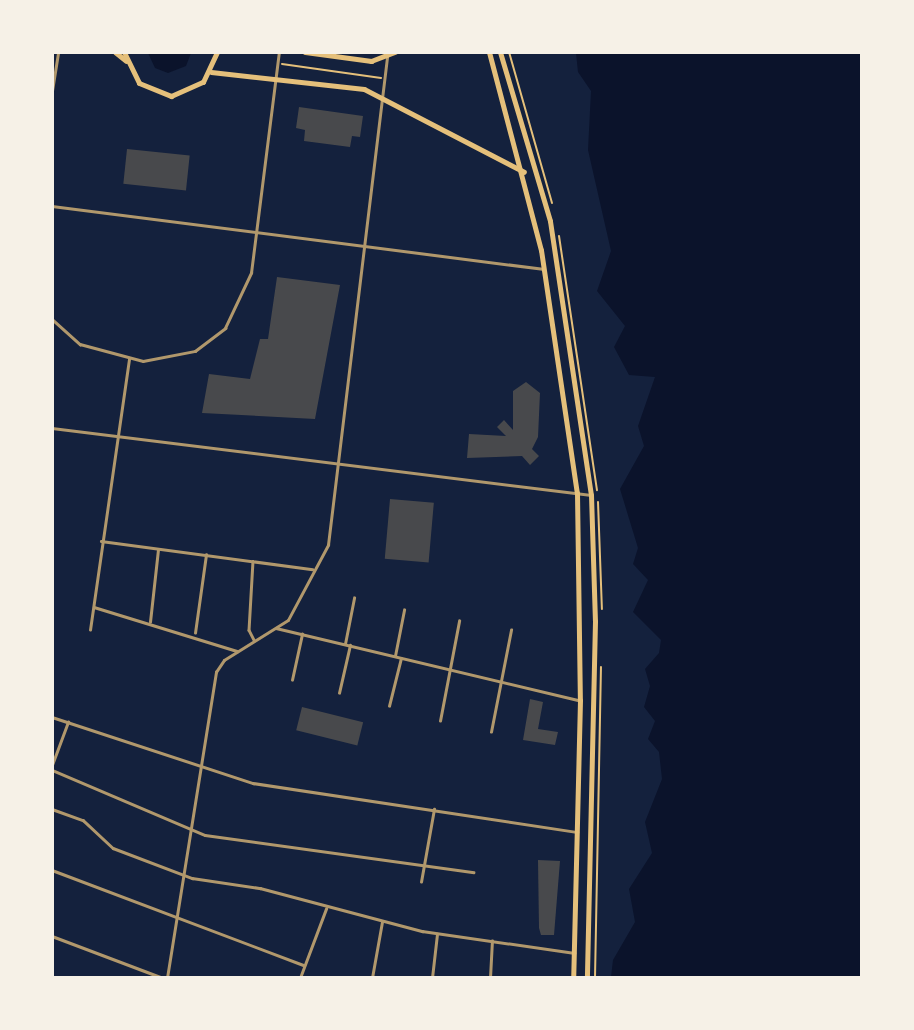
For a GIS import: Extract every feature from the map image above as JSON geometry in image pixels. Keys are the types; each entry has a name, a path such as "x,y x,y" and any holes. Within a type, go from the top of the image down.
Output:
{"main road":[{"path":"115,52 126,61"},
{"path":"124,52 126,61 139,83 160,94 194,89 211,72 217,52"},
{"path":"304,52 371,61 395,52"},
{"path":"489,52 524,172 544,269 577,493 580,700 573,978"},
{"path":"500,52 550,221 591,495 587,978"},
{"path":"211,72 276,75 364,89 383,102 524,172"}],"street":[{"path":"52,91 58,52"},
{"path":"52,319 80,344 129,360 177,357 225,328 246,295 257,232 279,52"},
{"path":"52,936 165,978 196,768 216,672 237,651 276,628 295,611 312,569 328,545 340,464 387,53"},
{"path":"52,206 544,269"},
{"path":"90,630 129,360"},
{"path":"52,428 591,495"},
{"path":"101,541 312,569"},
{"path":"150,622 158,548"},
{"path":"195,633 206,555"},
{"path":"253,561 248,630 254,640"},
{"path":"345,644 355,598"},
{"path":"94,607 195,633 237,651"},
{"path":"395,656 404,610"},
{"path":"440,721 459,621"},
{"path":"276,628 580,700"},
{"path":"491,732 511,630"},
{"path":"292,680 302,634"},
{"path":"339,693 350,645"},
{"path":"388,706 401,658"},
{"path":"52,717 196,768 253,783 577,832"},
{"path":"52,765 68,722"},
{"path":"52,770 188,830 425,862 473,872"},
{"path":"52,809 83,820 113,848 181,875 437,934 574,953"},
{"path":"421,882 433,809"},
{"path":"52,870 304,965"},
{"path":"307,978 300,976 326,909"},
{"path":"372,978 382,922"},
{"path":"432,978 437,934"},
{"path":"490,978 492,941"}],"path":[{"path":"278,63 385,79"}],"water":[{"path":"191,52 186,66 168,73 155,68 148,53"},
{"path":"576,53 861,53 861,977 611,977 613,960 635,922 629,889 652,853 645,822 662,779 659,752 648,739 655,721 644,707 650,686 645,669 659,653 661,640 633,612 648,580 633,564 638,548 620,489 644,446 638,426 655,377 629,375 614,347 625,326 597,291 611,251 588,150 591,91 578,72"}],"building":[{"path":"299,107 363,116 360,137 352,136 350,147 304,141 305,130 296,128"},
{"path":"127,149 190,156 186,190 123,184"},
{"path":"277,277 340,285 315,419 202,413 209,374 250,379 260,339 268,339"},
{"path":"526,382 540,393 538,437 532,449 539,456 530,465 522,456 467,458 469,434 506,436 497,427 504,420 513,430 513,391"},
{"path":"390,499 434,503 429,563 385,559"},
{"path":"530,699 543,702 538,729 558,732 555,745 523,740"},
{"path":"302,707 363,722 357,746 296,730"},
{"path":"538,860 560,861 554,935 541,935 539,928"}]}
